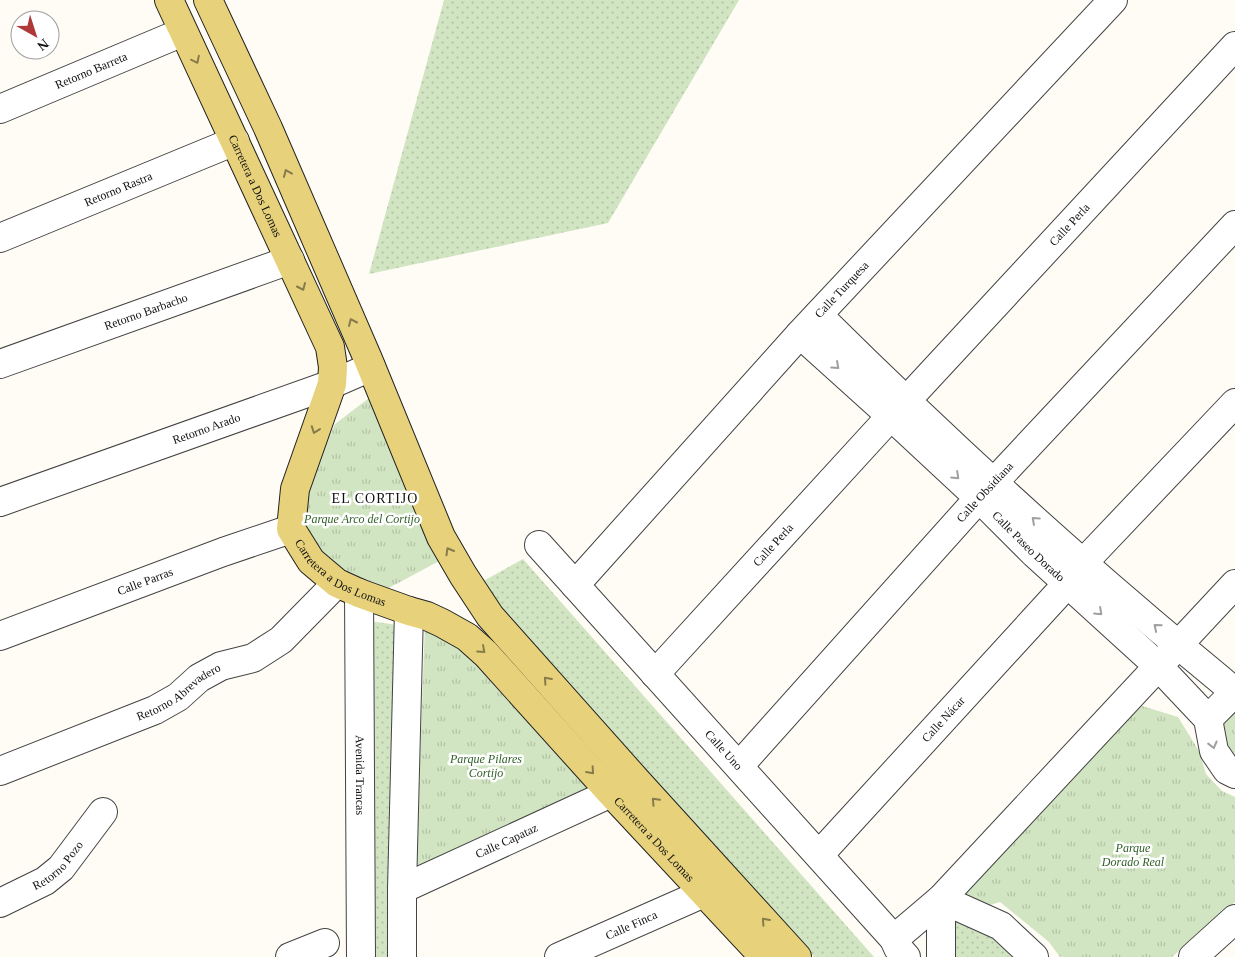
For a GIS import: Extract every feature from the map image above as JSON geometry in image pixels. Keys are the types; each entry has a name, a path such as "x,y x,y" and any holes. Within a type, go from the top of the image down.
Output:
{"main road":[{"name":"Carretera a Dos Lomas","path":"169,0 182,32 235,141 330,348 333,367 332,384 295,489 291,529 311,561 348,588 442,623 467,637 486,654 611,793 764,957"},
{"path":"208,0 268,128 371,367 441,537 462,575 490,616 797,957"}],"street":[{"name":"Calle Turquesa","path":"576,584 809,325 1113,0"},
{"name":"Retorno Barreta","path":"0,108 182,32"},
{"name":"Calle Perla","path":"655,674 1235,46"},
{"name":"Retorno Rastra","path":"0,238 235,141"},
{"name":"Calle Obsidiana","path":"738,766 987,491 1235,225"},
{"name":"Retorno Barbacho","path":"1,364 290,260"},
{"name":"Calle Paseo Dorado","path":"809,325 987,491 1035,554 1076,573 1178,646 1235,692"},
{"name":"Retorno Arado","path":"0,502 332,384 371,367"},
{"name":"Calle Nácar","path":"819,856 1076,573 1235,403"},
{"name":"Calle Parras","path":"0,636 223,552 291,529"},
{"name":"Calle Uno","path":"539,545 576,584 900,948"},
{"name":"Calle Paseo Dorado","path":"1076,573 1158,666 1208,719"},
{"path":"900,948 941,899 1235,584"},
{"name":"Retorno Abrevadero","path":"0,771 155,710 178,697 206,674 221,666 252,658 281,640 348,588"},
{"name":"Avenida Trancas","path":"348,588 361,957"},
{"path":"402,957 409,611"},
{"path":"1235,692 1208,719 1214,751 1227,770 1235,774"},
{"name":"Calle Capataz","path":"402,889 611,793"},
{"name":"Retorno Pozo","path":"0,903 45,881 61,868 103,812"},
{"name":"Calle Finca","path":"559,957 704,893"},
{"path":"941,899 941,957"},
{"path":"941,899 1001,926 1034,957"},
{"path":"1193,957 1235,919"},
{"path":"290,957 325,943"}],"green space":[{"path":"444,0 739,0 608,223 369,274"},
{"name":"Parque Arco del Cortijo","path":"373,395 443,559 385,590 330,577 300,534 307,486 335,424"},
{"path":"523,559 874,957 814,957 478,584"},
{"path":"369,621 398,625 390,957 368,957"},
{"name":"Parque Pilares Cortijo","path":"425,624 473,652 597,792 416,866"},
{"path":"1235,702 1235,763 1217,724"},
{"name":"Parque Dorado Real","path":"1139,705 1178,717 1199,751 1206,774 1222,791 1235,797 1235,902 1172,957 1060,957 1049,942 1000,902 977,909 957,891"},
{"path":"950,916 991,936 1013,957 943,957"}],"district":[{"name":"EL CORTIJO","path":"375,498"}]}
